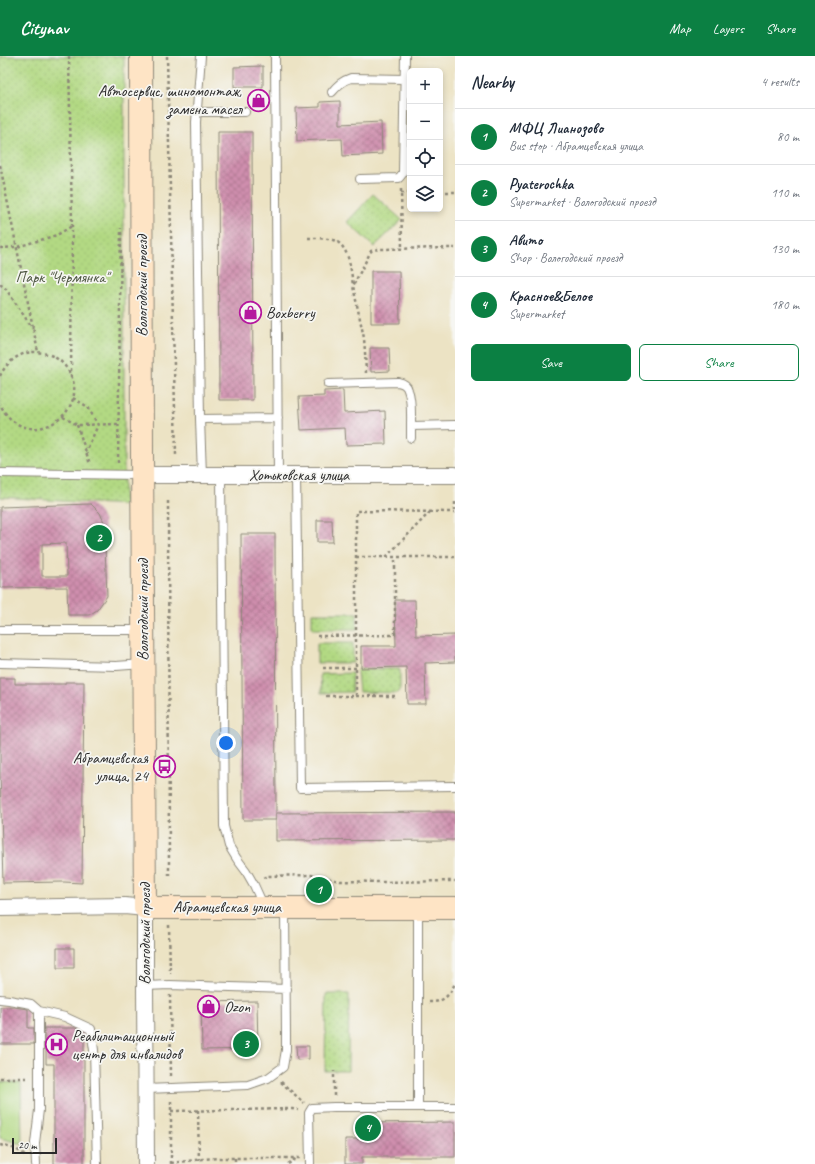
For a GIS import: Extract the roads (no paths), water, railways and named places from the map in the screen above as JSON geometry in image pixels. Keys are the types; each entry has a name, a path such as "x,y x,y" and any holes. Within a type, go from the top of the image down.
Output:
{"street":[{"name":"Вологодский проезд","path":"141,56 146,1164"},
{"name":"Хотьковская улица","path":"142,475 455,475"},
{"name":"Абрамцевская улица","path":"0,908 125,906 145,908 455,908"}],"lane":[{"path":"201,56 196,122 202,475"},
{"path":"275,56 278,475"},
{"path":"360,179 393,179 399,178 403,173 405,56"},
{"path":"332,92 344,80 351,78 404,79"},
{"path":"197,112 245,112"},
{"path":"328,384 398,382 404,384 408,389 409,394 411,438"},
{"path":"200,420 278,418"},
{"path":"411,426 455,425"},
{"path":"0,473 142,475"},
{"path":"146,1089 248,1086 268,1078 283,1066 286,1050 287,989 275,907 254,885 246,871 236,859 229,846 224,826 221,474"},
{"path":"296,475 300,788 455,786"},
{"path":"0,630 143,630"},
{"path":"0,663 116,666 143,664"},
{"path":"418,908 418,1107"},
{"path":"145,986 170,985 287,989"},
{"path":"0,999 31,1004 39,1011 65,1017 91,1029 94,1050 97,1164"},
{"path":"36,1162 39,1110 39,1011"},
{"path":"310,1161 309,1116 312,1108 455,1107"}],"place":[{"name":"Автосервис, шиномонтаж, замена масел","path":"258,100"},
{"name":"Boxberry","path":"250,313"},
{"name":"Pyaterochka","path":"99,538"},
{"name":"Абрамцевская улица, 24","path":"164,767"},
{"name":"МФЦ Лианозово","path":"319,890"},
{"name":"Ozon","path":"208,1007"},
{"name":"Авито","path":"246,1044"},
{"name":"Реабилитационный центр для инвалидов","path":"57,1045"},
{"name":"Красное&Белое","path":"368,1128"}],"park label":[{"name":"Парк \"Чермянка\"","path":"62,277"}]}
